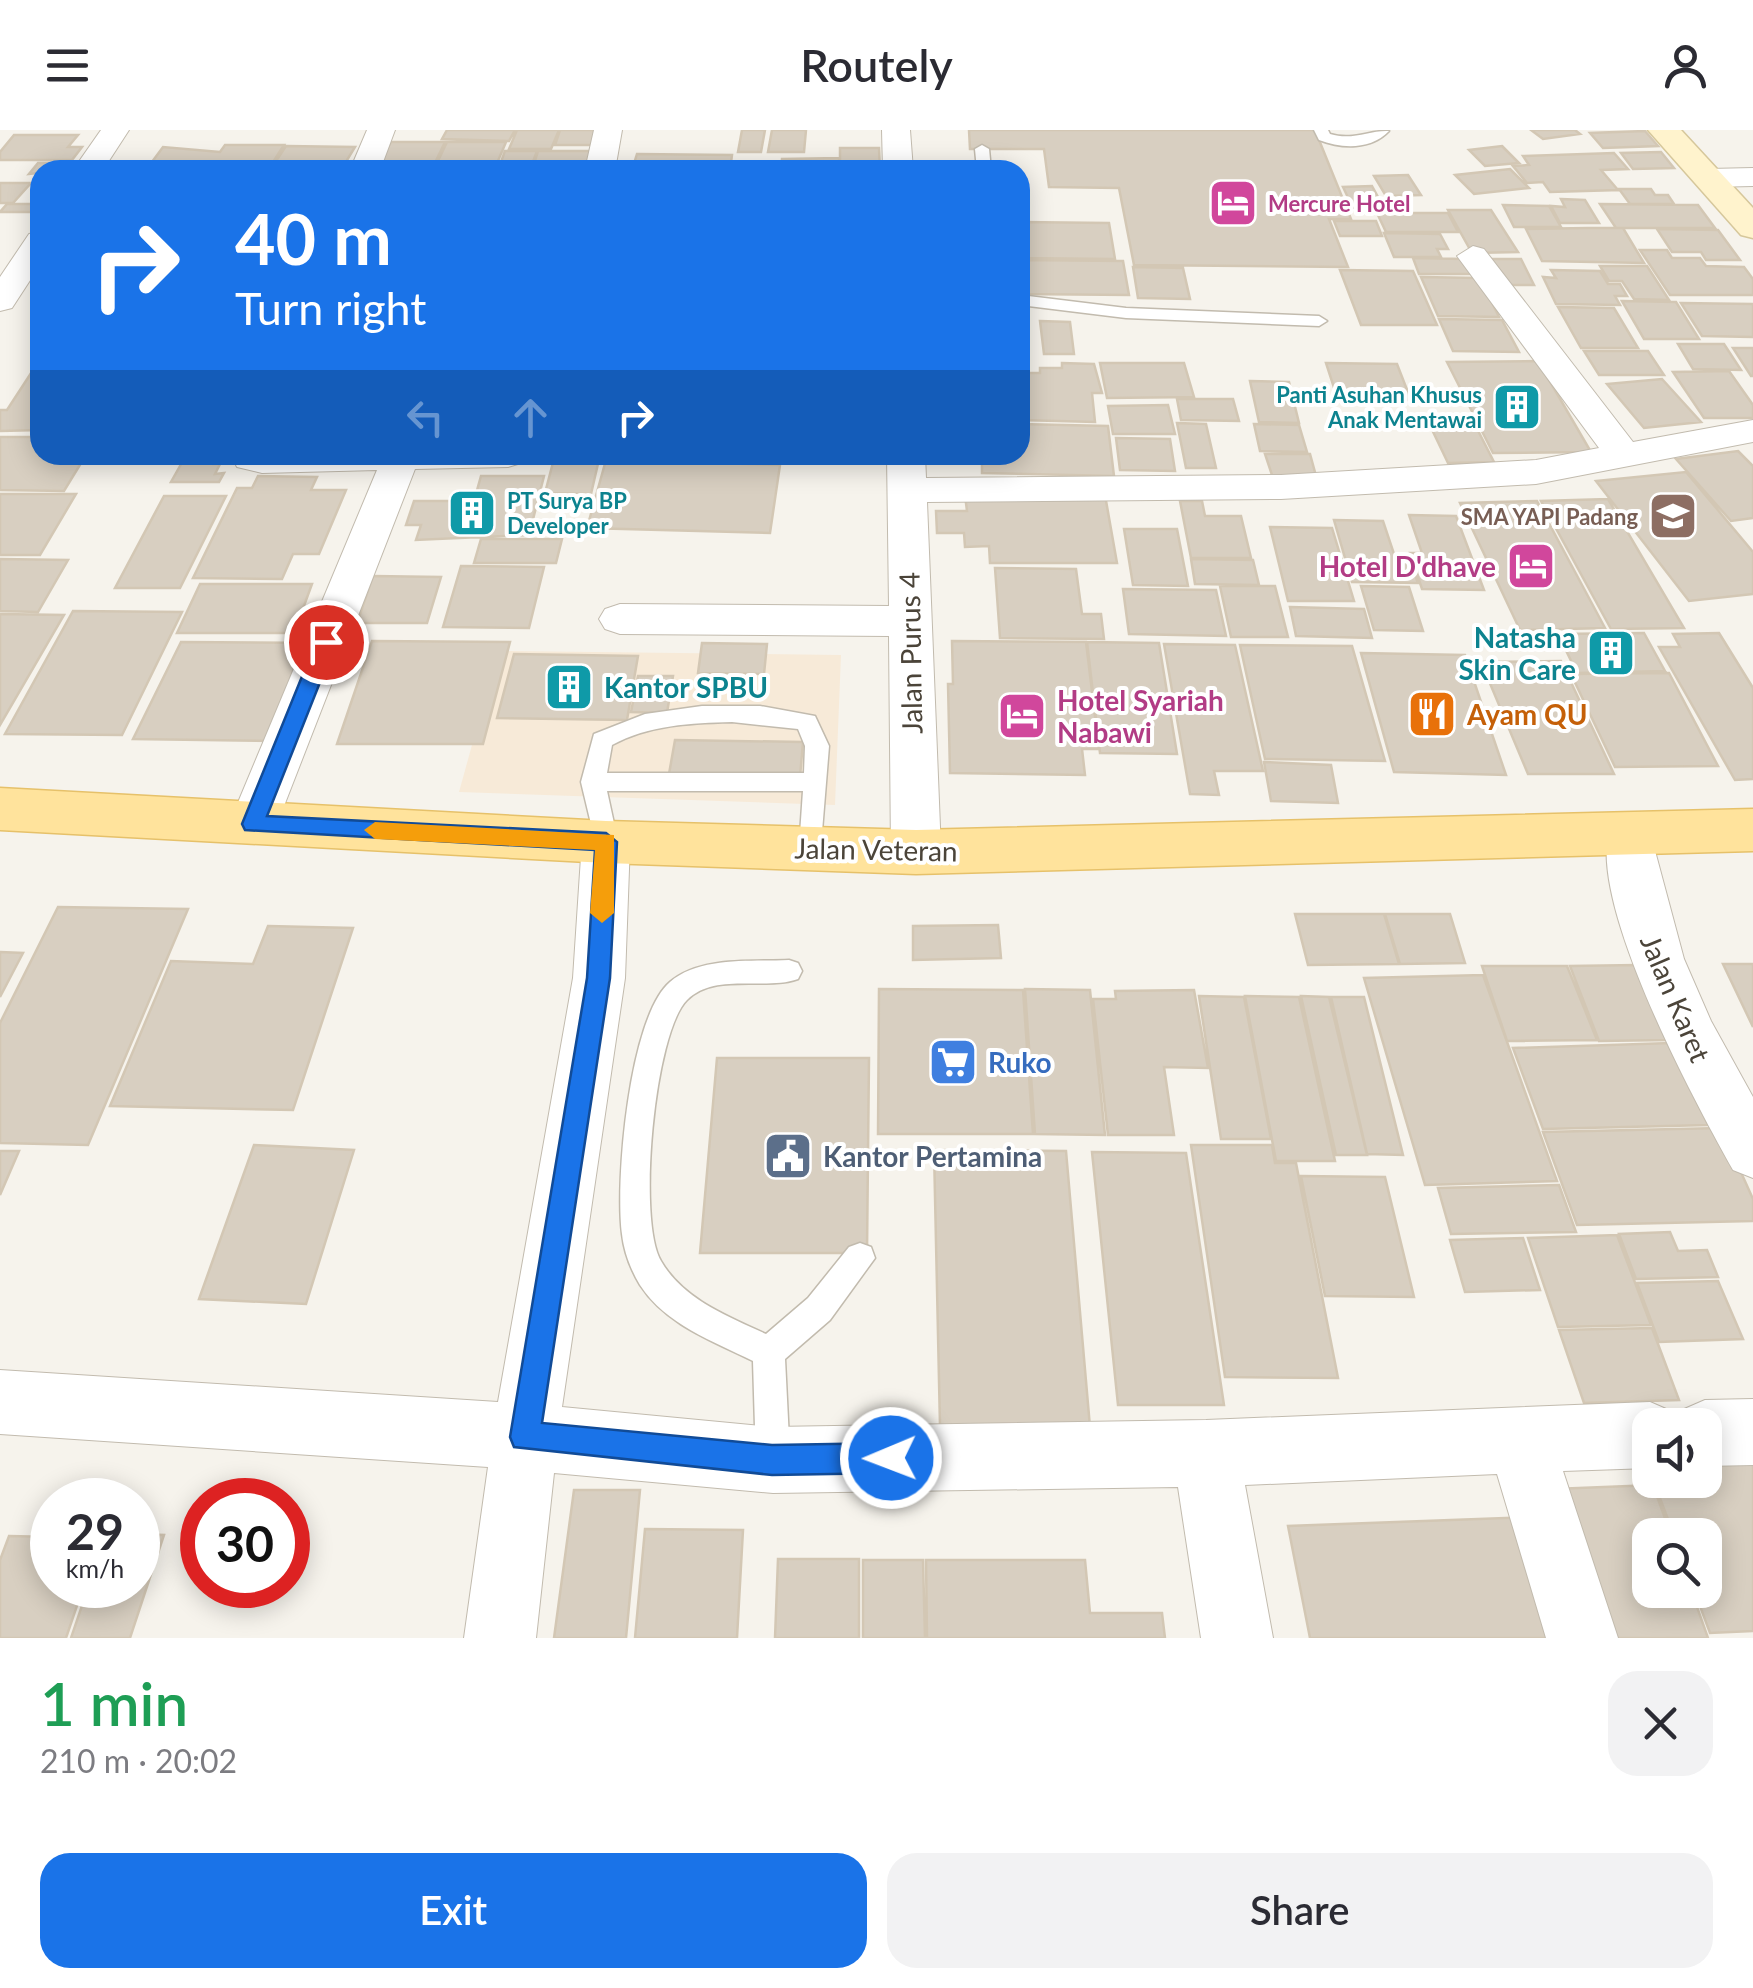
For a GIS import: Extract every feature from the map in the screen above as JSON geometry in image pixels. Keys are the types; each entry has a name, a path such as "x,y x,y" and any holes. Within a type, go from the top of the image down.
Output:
{"main road":[{"name":"Jalan Veteran","path":"0,809 606,842 916,852 1753,830"}],"street":[{"path":"94,160 114,130"},
{"path":"368,160 381,130"},
{"path":"602,160 608,130"},
{"path":"896,130 898,160"},
{"path":"1664,130 1753,228"},
{"path":"1709,178 1753,177"},
{"path":"0,301 30,256"},
{"path":"1473,256 1624,456"},
{"path":"907,472 1281,486 1536,472 1753,431"},
{"path":"253,824 398,465"},
{"name":"Jalan Purus 4","path":"907,472 916,852"},
{"path":"620,618 908,621"},
{"name":"Jalan Karet","path":"1630,835 1634,887 1651,946 1709,1076 1753,1151"},
{"path":"500,1638 525,1437 598,978 606,842"},
{"path":"0,1402 525,1437 772,1460 1206,1453 1632,1436"},
{"path":"1722,1433 1753,1432"},
{"path":"1519,1439 1582,1638"},
{"path":"1206,1453 1237,1638"}],"lane":[{"path":"1321,130 1324,137 1336,142 1372,139 1387,131"},
{"path":"982,149 983,160"},
{"path":"1030,301 1126,313 1319,321"},
{"path":"606,842 594,782 602,740 614,731 646,721 777,713 807,722 818,746 811,848"},
{"path":"594,782 815,782"},
{"path":"769,1352 692,1313 671,1299 654,1278 636,1228 638,1178 650,1052 661,1011 687,984 704,978 789,971"},
{"path":"769,1352 819,1309 860,1258"},
{"path":"769,1352 772,1460"}],"shaded area":[{"path":"498,651 841,655 835,805 459,792"}],"building":[{"path":"447,130 515,130 509,141 442,139"},
{"path":"517,130 559,130 551,149 509,149"},
{"path":"560,130 597,130 592,145 555,145"},
{"path":"742,130 765,130 761,152 738,152"},
{"path":"772,130 806,130 804,152 768,152"},
{"name":"Mercure Hotel","path":"969,130 1315,130 1351,219 1329,219 1348,267 1134,265 1119,188 1049,187 1044,149 970,149"},
{"path":"1531,130 1575,130 1580,134 1543,139"},
{"path":"1645,131 1658,146 1603,148 1590,133"},
{"path":"14,135 78,135 68,147 82,147 72,160 0,160 0,152"},
{"path":"391,142 445,142 436,160 381,160"},
{"path":"447,142 506,142 498,160 438,160"},
{"path":"225,145 284,145 274,160 153,160 163,147 220,152"},
{"path":"286,146 355,147 347,160 277,160"},
{"path":"1502,146 1519,163 1485,166 1469,150"},
{"path":"840,148 879,148 880,160 840,160"},
{"path":"505,151 537,151 534,160 502,160"},
{"path":"538,151 596,151 594,160 535,160"},
{"path":"1661,152 1674,168 1633,169 1621,153"},
{"path":"1614,153 1628,169 1601,170 1618,190 1550,192 1543,182 1527,183 1513,166 1529,165 1523,156"},
{"path":"637,154 732,155 731,160 635,160"},
{"path":"839,158 839,160 782,160"},
{"path":"1510,169 1529,188 1474,194 1455,175"},
{"path":"1408,175 1421,195 1386,196 1374,176"},
{"path":"0,183 30,183 13,203 0,203"},
{"path":"1372,186 1378,197 1370,197 1376,208 1353,208 1343,187"},
{"path":"1619,189 1651,189 1655,195 1668,195 1674,204 1630,204"},
{"path":"1561,199 1585,200 1599,223 1560,223 1551,206 1565,207"},
{"path":"7,204 30,204 30,212 0,212"},
{"path":"1600,204 1698,205 1715,228 1616,228"},
{"path":"1503,205 1549,206 1561,227 1514,227"},
{"path":"1448,210 1491,210 1518,252 1472,253"},
{"path":"1377,213 1448,213 1458,232 1386,232"},
{"path":"1334,221 1376,221 1382,236 1340,236"},
{"path":"1030,222 1109,223 1115,259 1030,258"},
{"path":"1623,228 1644,263 1542,261 1526,229"},
{"path":"1657,229 1718,230 1740,260 1706,260 1701,252 1672,252"},
{"path":"1384,233 1440,234 1448,249 1437,249 1441,257 1394,257"},
{"path":"1640,250 1667,250 1672,258 1700,258 1706,266 1744,267 1753,279 1753,295 1670,295"},
{"path":"1413,258 1464,259 1472,274 1419,274"},
{"path":"1490,259 1521,259 1534,285 1503,285"},
{"path":"1030,260 1123,261 1129,295 1030,294"},
{"path":"1600,266 1647,266 1669,300 1634,299 1622,281 1609,281"},
{"path":"1133,267 1183,268 1190,299 1138,298"},
{"path":"1340,270 1413,271 1437,325 1361,325"},
{"path":"1551,270 1600,271 1608,284 1620,284 1627,296 1615,296 1620,305 1556,304 1543,277 1556,278"},
{"path":"1421,277 1480,278 1499,317 1438,316"},
{"path":"1622,301 1676,302 1699,339 1644,339"},
{"path":"1681,303 1753,304 1753,337 1702,336"},
{"path":"1558,307 1614,308 1638,348 1581,348"},
{"path":"1439,319 1502,320 1519,352 1453,351"},
{"path":"1040,321 1070,322 1074,354 1044,354"},
{"path":"1678,344 1724,344 1741,370 1693,369"},
{"path":"1733,348 1753,348 1753,376 1751,376"},
{"path":"1584,351 1648,351 1664,375 1599,375"},
{"name":"Panti Asuhan Khusus Anak Mentawai","path":"1538,361 1591,452 1493,453 1447,362"},
{"path":"1062,363 1094,364 1102,393 1092,393 1095,422 1030,420 1030,373 1040,373 1040,368 1062,368"},
{"path":"1100,363 1184,363 1194,397 1107,398"},
{"path":"1326,363 1397,364 1411,400 1338,400"},
{"path":"1729,371 1753,405 1753,418 1704,418 1673,372"},
{"path":"30,375 30,430 0,431 0,410 7,410"},
{"path":"1662,379 1701,422 1644,428 1607,384"},
{"path":"1250,381 1289,382 1299,423 1259,422"},
{"path":"1177,399 1233,399 1239,421 1181,420"},
{"path":"1168,405 1175,434 1113,434 1108,406"},
{"path":"1425,415 1470,415 1494,462 1448,463"},
{"path":"1177,423 1206,424 1216,468 1186,468"},
{"path":"1030,424 1108,426 1114,476 982,473 982,465 1030,465"},
{"path":"1254,424 1299,425 1307,452 1260,451"},
{"path":"0,437 30,437 30,465 80,465 64,491 0,490"},
{"path":"1116,438 1170,439 1175,471 1120,470"},
{"path":"1738,451 1753,466 1753,518 1731,521 1676,459"},
{"path":"1265,454 1310,454 1316,476 1272,475"},
{"path":"181,465 220,465 215,474 224,473 219,482 171,482"},
{"path":"552,465 598,465 591,494 545,493"},
{"path":"605,465 780,465 770,533 587,528"},
{"name":"SMA YAPI Padang","path":"1686,472 1753,552 1753,594 1689,601 1596,481"},
{"path":"258,476 317,477 311,490 346,490 319,554 293,554 282,579 193,578 237,488 252,488"},
{"name":"PT Surya BP Developer","path":"481,476 544,476 529,535 416,540 421,525 406,525 414,501 474,501"},
{"path":"0,494 76,494 40,555 0,555"},
{"path":"965,495 1105,495 1117,563 990,563 989,546 965,547 964,533 937,533 936,511 967,511"},
{"path":"164,496 226,496 180,588 115,588"},
{"path":"1608,499 1684,628 1611,629 1541,501"},
{"path":"1180,501 1202,501 1205,516 1241,516 1251,558 1191,558"},
{"name":"Hotel D'dhave","path":"1537,501 1605,628 1520,630 1460,503"},
{"path":"1409,515 1456,516 1484,590 1422,589 1410,553 1422,553"},
{"path":"1334,520 1383,521 1394,554 1407,554 1418,583 1352,582"},
{"path":"1270,527 1332,528 1354,601 1288,601"},
{"path":"1124,529 1177,529 1188,586 1133,585"},
{"path":"481,539 562,539 556,563 474,563"},
{"path":"0,559 68,560 38,612 0,611"},
{"path":"1191,559 1253,560 1259,585 1195,584"},
{"path":"461,566 544,567 529,628 443,627"},
{"path":"995,568 1076,569 1082,614 1101,614 1104,639 1000,638"},
{"path":"373,576 441,577 427,623 357,623"},
{"path":"200,584 312,584 294,633 177,633"},
{"path":"1220,586 1275,586 1288,637 1231,637"},
{"path":"1361,586 1409,587 1423,631 1374,630"},
{"path":"1123,589 1216,590 1226,636 1129,634"},
{"path":"1290,607 1364,609 1372,638 1296,636"},
{"path":"73,611 182,612 122,735 5,734"},
{"path":"0,614 64,615 0,725"},
{"name":"Natasha Skin Care","path":"1644,633 1665,671 1577,673 1558,634"},
{"path":"1719,633 1753,688 1753,779 1735,780 1659,647 1680,647 1673,634"},
{"path":"372,641 510,642 483,744 337,744"},
{"name":"Hotel Syariah Nabawi","path":"952,641 1086,642 1099,749 1082,749 1085,775 950,773 948,684 953,684"},
{"path":"181,642 319,643 281,741 133,739"},
{"path":"1087,642 1159,643 1177,754 1100,753"},
{"path":"702,643 767,644 764,674 698,673"},
{"path":"1164,644 1235,645 1263,771 1214,771 1219,795 1190,794"},
{"path":"1240,645 1352,646 1385,761 1265,759"},
{"name":"Ayam QU","path":"1361,653 1465,655 1506,775 1394,772"},
{"name":"Kantor SPBU","path":"514,654 638,656 627,720 497,718"},
{"path":"1561,661 1614,774 1528,774 1481,662"},
{"path":"1669,673 1718,766 1615,767 1571,674"},
{"path":"638,676 673,676 667,713 631,712"},
{"path":"675,740 803,742 800,777 669,774"},
{"path":"1264,762 1331,765 1338,803 1271,801"},
{"path":"58,907 188,909 88,1145 0,1143 0,1023"},
{"path":"1295,914 1384,914 1399,964 1308,965"},
{"path":"1385,914 1450,914 1465,963 1400,964"},
{"path":"998,925 1001,958 913,960 913,926"},
{"path":"268,926 353,928 293,1110 110,1106 171,961 253,964"},
{"path":"0,952 23,953 0,997"},
{"path":"1723,964 1753,964 1753,1027"},
{"path":"1637,965 1668,1040 1599,1041 1570,966"},
{"path":"1482,966 1567,966 1597,1040 1507,1041"},
{"path":"1483,975 1557,1181 1425,1185 1364,978"},
{"name":"Ruko","path":"879,989 1023,990 1033,1134 878,1134"},
{"name":"Ruko","path":"1025,989 1090,990 1105,1135 1035,1134"},
{"name":"Ruko","path":"1194,990 1208,1068 1164,1067 1174,1135 1108,1135 1093,999 1116,999 1115,991"},
{"path":"1199,996 1244,997 1271,1139 1221,1139"},
{"path":"1245,996 1299,997 1335,1161 1276,1161"},
{"path":"1301,996 1329,997 1367,1155 1336,1155"},
{"path":"1331,997 1364,997 1403,1155 1367,1154"},
{"path":"1671,1043 1708,1125 1543,1129 1513,1048"},
{"name":"Kantor Pertamina","path":"717,1058 869,1058 867,1253 700,1253"},
{"path":"1721,1128 1753,1199 1753,1221 1577,1225 1543,1132"},
{"path":"254,1145 354,1150 306,1304 199,1299"},
{"path":"1191,1145 1272,1145 1275,1163 1296,1163 1338,1378 1225,1377"},
{"path":"934,1150 1066,1151 1090,1427 940,1426"},
{"path":"0,1151 19,1151 0,1195"},
{"path":"1092,1152 1186,1153 1224,1405 1118,1405"},
{"path":"1301,1176 1385,1177 1414,1297 1325,1296"},
{"path":"1559,1185 1576,1232 1451,1234 1438,1188"},
{"path":"1670,1232 1678,1251 1707,1250 1718,1277 1636,1279 1619,1234"},
{"path":"1617,1235 1651,1325 1558,1327 1528,1238"},
{"path":"1523,1238 1540,1290 1465,1292 1450,1240"},
{"path":"1718,1281 1743,1339 1659,1342 1637,1283"},
{"path":"1652,1328 1679,1400 1584,1403 1559,1330"},
{"path":"1753,1455 1753,1631 1710,1633 1701,1608 1722,1608 1722,1518 1668,1518 1660,1498 1722,1498 1722,1456"},
{"path":"1632,1486 1632,1498 1658,1498 1665,1518 1632,1518 1632,1608 1697,1608 1708,1638 1603,1638 1555,1489"},
{"path":"574,1490 640,1490 626,1638 554,1638"},
{"path":"1533,1517 1569,1638 1310,1638 1288,1526"},
{"path":"645,1529 743,1530 737,1638 635,1638"},
{"path":"9,1536 30,1536 30,1608 76,1608 66,1638 0,1638 0,1560"},
{"path":"778,1559 859,1559 859,1638 775,1638"},
{"path":"863,1560 923,1560 925,1638 863,1638"},
{"path":"926,1560 1085,1560 1090,1613 1162,1613 1165,1638 927,1638"},
{"path":"81,1608 140,1608 130,1638 71,1638"}],"slow traffic":[{"path":"375,830 606,842 602,913"}],"place":[{"name":"Mercure Hotel","path":"1233,203"},
{"name":"Panti Asuhan Khusus Anak Mentawai","path":"1517,407"},
{"name":"PT Surya BP Developer","path":"472,513"},
{"name":"SMA YAPI Padang","path":"1673,516"},
{"name":"Hotel D'dhave","path":"1531,566"},
{"name":"Natasha Skin Care","path":"1611,653"},
{"name":"Kantor SPBU","path":"569,687"},
{"name":"Ayam QU","path":"1432,714"},
{"name":"Hotel Syariah Nabawi","path":"1022,716"},
{"name":"Ruko","path":"953,1062"},
{"name":"Kantor Pertamina","path":"788,1156"}],"route":[{"path":"326,642 253,824 606,842 598,978 525,1437 772,1460 891,1458"}]}
